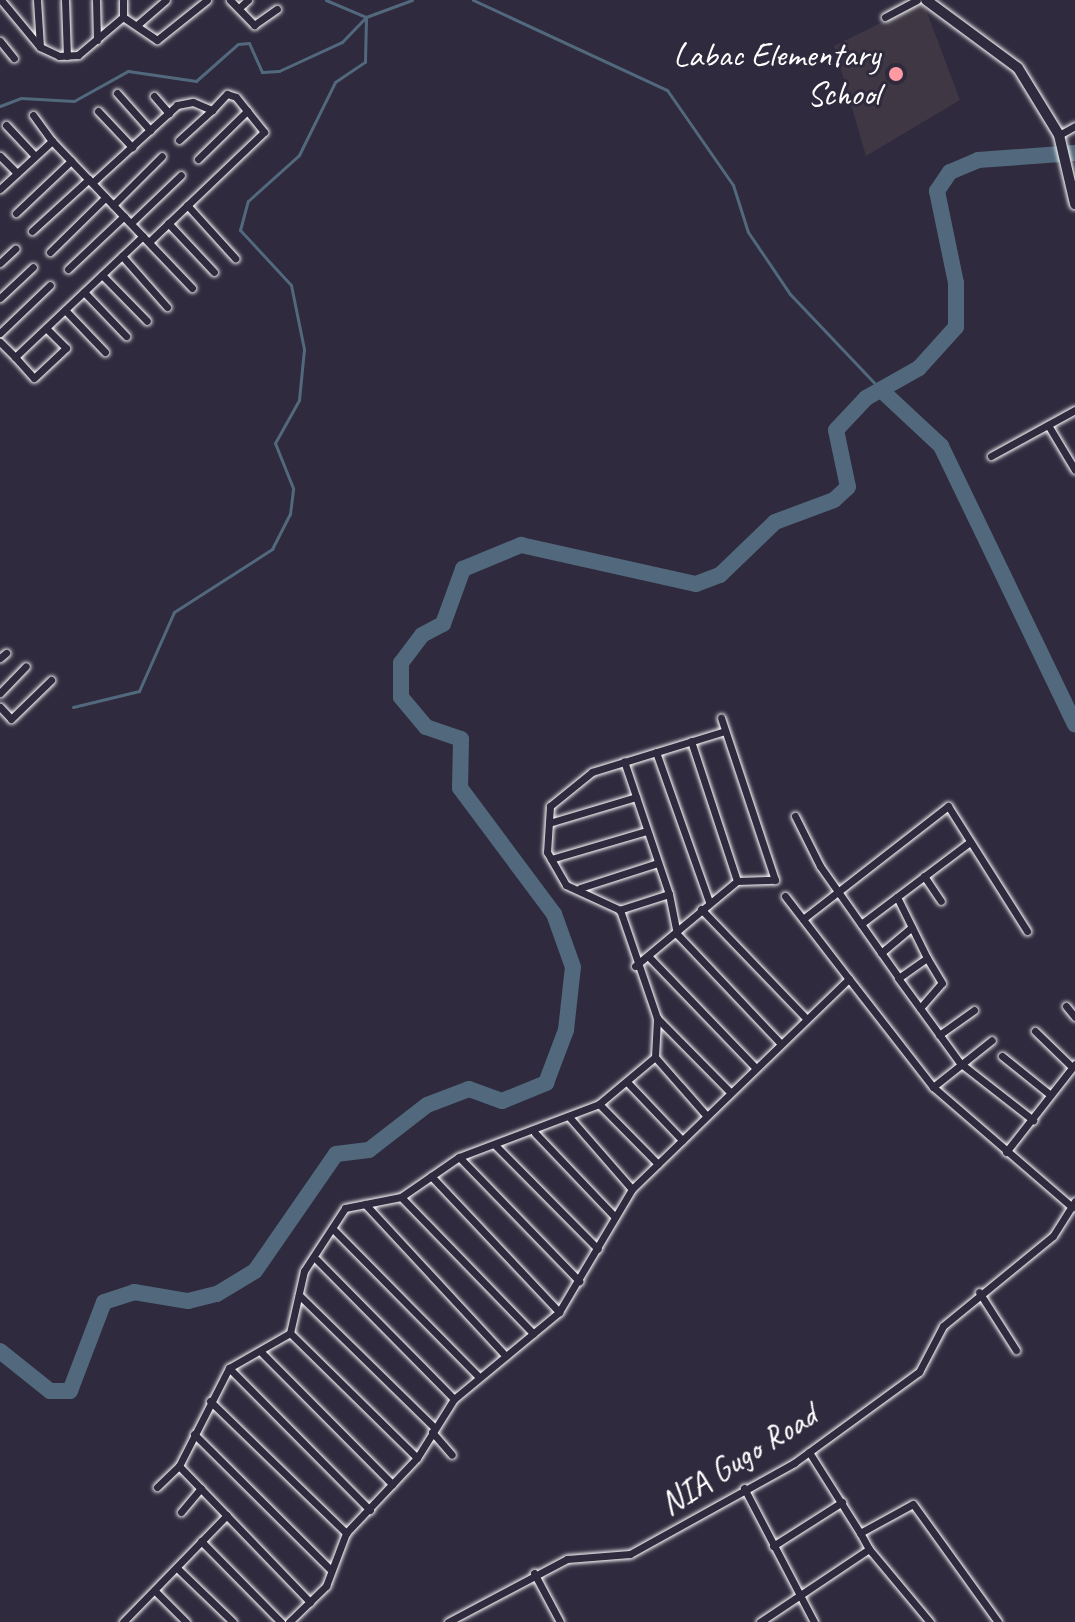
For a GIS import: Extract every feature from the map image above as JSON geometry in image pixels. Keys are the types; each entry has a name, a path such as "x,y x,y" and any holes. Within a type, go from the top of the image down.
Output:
{"main road":[{"path":"926,0 1005,55 1059,135 1075,204"}],"street":[{"path":"1,0 40,47 67,56 97,40 123,17 124,2"},
{"path":"37,0 40,47"},
{"path":"65,0 67,56"},
{"path":"96,0 97,40"},
{"path":"137,25 166,0"},
{"path":"123,17 137,25 146,40 157,40 207,0"},
{"path":"230,0 254,25 277,9"},
{"path":"239,8 248,0"},
{"path":"885,17 917,0"},
{"path":"0,41 14,58"},
{"path":"117,93 150,130"},
{"path":"15,357 122,256 168,223 264,132 247,111 227,94 179,140"},
{"path":"154,96 169,113"},
{"path":"32,231 169,113 193,102 212,110"},
{"path":"98,111 132,147"},
{"path":"198,159 247,111"},
{"path":"33,115 52,141 192,288"},
{"path":"6,125 35,156"},
{"path":"1059,135 1075,126"},
{"path":"0,189 52,141"},
{"path":"0,156 17,173"},
{"path":"113,205 162,156"},
{"path":"16,213 71,161"},
{"path":"131,223 181,175"},
{"path":"50,252 106,197"},
{"path":"187,205 235,258"},
{"path":"68,269 124,216"},
{"path":"168,223 214,272"},
{"path":"0,263 15,249"},
{"path":"122,256 167,307"},
{"path":"0,298 33,267"},
{"path":"102,275 147,321"},
{"path":"0,333 50,285"},
{"path":"84,292 126,336"},
{"path":"65,310 105,352"},
{"path":"0,342 34,378 66,348 46,328"},
{"path":"991,456 1075,410"},
{"path":"1048,425 1075,470"},
{"path":"0,693 26,666"},
{"path":"0,707 11,719 51,680"},
{"path":"635,966 737,881 775,880 721,718"},
{"path":"669,894 619,910 566,885 551,859 550,806 592,772 725,731"},
{"path":"691,741 737,881"},
{"path":"656,752 709,902"},
{"path":"624,761 669,894 677,934 781,1044"},
{"path":"549,823 636,797"},
{"path":"803,919 840,894 948,806 1027,931"},
{"path":"795,816 840,894 960,1063 1033,1120"},
{"path":"551,859 647,831"},
{"path":"861,924 970,842"},
{"path":"578,889 658,863"},
{"path":"924,876 941,901"},
{"path":"785,896 933,1087 1006,1152 1073,1204"},
{"path":"897,897 942,983 920,1008"},
{"path":"701,909 806,1018"},
{"path":"619,910 635,966 657,1018 730,1092"},
{"path":"881,953 912,927"},
{"path":"649,957 756,1068"},
{"path":"899,978 927,958"},
{"path":"289,1622 310,1602 331,1570 346,1533 417,1458 454,1399 559,1312 632,1189 849,979"},
{"path":"1066,1006 1075,1017"},
{"path":"939,1035 974,1010"},
{"path":"157,1487 179,1466 229,1368 262,1353 290,1333 304,1271 317,1260 345,1208 401,1197 459,1157 535,1133 599,1104 628,1083 655,1057 657,1018"},
{"path":"1006,1152 1033,1120 1048,1093 1073,1066 1035,1031"},
{"path":"933,1087 992,1040"},
{"path":"1002,1056 1048,1093"},
{"path":"655,1057 706,1115"},
{"path":"628,1083 682,1140"},
{"path":"599,1104 658,1164"},
{"path":"570,1118 632,1189"},
{"path":"535,1133 615,1217"},
{"path":"495,1145 598,1249"},
{"path":"459,1157 579,1281"},
{"path":"431,1176 559,1312"},
{"path":"401,1197 533,1333"},
{"path":"365,1204 506,1356"},
{"name":"NIA Gugo Road","path":"448,1622 534,1573 567,1559 630,1554 809,1452 919,1372 943,1326 979,1292 1053,1236 1073,1204"},
{"path":"335,1231 478,1376"},
{"path":"317,1260 454,1399"},
{"path":"979,1292 1016,1350"},
{"path":"299,1295 433,1430 452,1455"},
{"path":"290,1333 417,1458"},
{"path":"262,1353 392,1484"},
{"path":"229,1368 370,1510"},
{"path":"210,1401 346,1533"},
{"path":"194,1434 331,1570"},
{"path":"809,1452 869,1549 930,1622"},
{"path":"179,1466 310,1602"},
{"path":"181,1512 201,1488"},
{"path":"744,1488 797,1596 814,1622"},
{"path":"773,1546 842,1502"},
{"path":"860,1533 913,1504 998,1622"},
{"path":"123,1622 178,1569 227,1515"},
{"path":"201,1541 281,1622"},
{"path":"760,1622 869,1549"},
{"path":"178,1569 233,1622"},
{"path":"534,1573 560,1622"},
{"path":"155,1591 186,1622"},
{"path":"131,1615 137,1622"}],"shaded area":[{"name":"Labac Elementary School","path":"923,2 960,100 866,156 834,46"}],"waterway":[{"path":"326,0 366,17"},
{"path":"0,106 21,98 74,101 128,71 196,81 238,44 249,43 262,72 279,71 342,42 366,17 412,0"},
{"path":"473,0 667,90 733,185 748,232 790,294 881,390"},
{"path":"73,707 139,691 174,612 272,549 290,514 293,488 275,443 299,400 304,349 291,285 240,230 248,201 299,155 335,82 365,62 366,17"},
{"path":"0,1351 50,1391 70,1391 104,1302 134,1292 188,1301 217,1294 255,1271 336,1154 369,1150 427,1105 469,1089 502,1101 546,1083 566,1030 573,967 554,914 460,788 461,739 426,727 401,697 401,663 422,635 443,624 463,569 521,545 696,584 720,575 775,522 834,500 848,487 836,430 866,398 919,368 956,327 956,283 937,191 950,172 978,160 1075,153"},
{"path":"881,390 941,446 1075,724"}],"place":[{"name":"Labac Elementary School","path":"896,74"}]}
